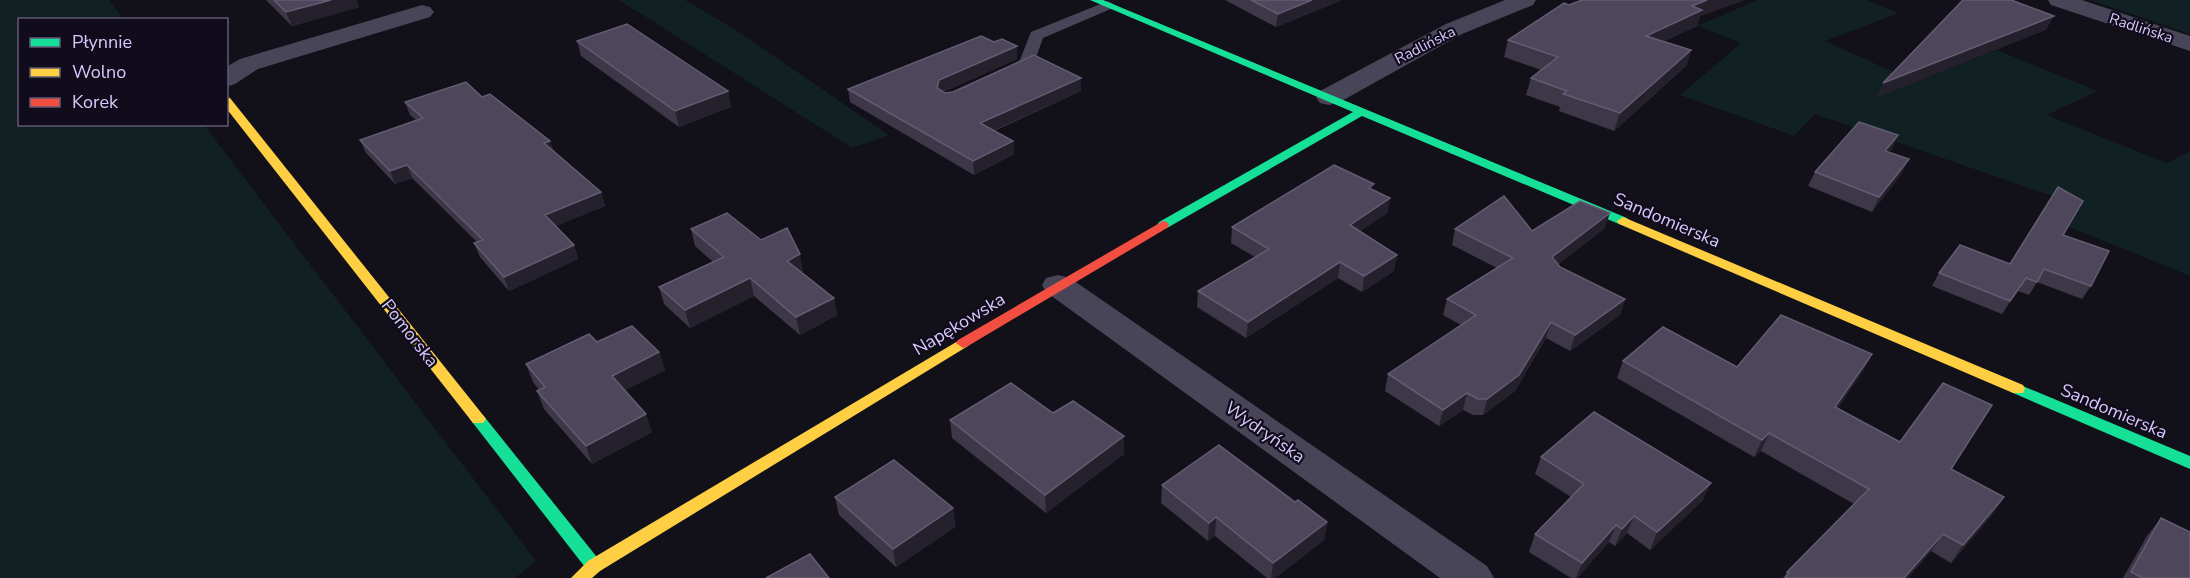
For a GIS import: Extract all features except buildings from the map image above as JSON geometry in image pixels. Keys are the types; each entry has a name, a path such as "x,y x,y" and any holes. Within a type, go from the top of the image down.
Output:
{"street":[{"path":"228,78 249,64 422,12 408,0"},
{"name":"Radlińska","path":"1329,97 1454,29 1525,0"},
{"name":"Radlińska","path":"2059,0 2190,44"},
{"name":"Sandomierska","path":"1101,3 1363,111 2190,463"},
{"name":"Pomorska","path":"228,103 594,566"},
{"name":"Napękowska","path":"580,578 594,566 1058,285 1363,111"},
{"name":"Wydryńska","path":"1058,285 1472,578"}],"lane":[{"path":"997,77 1027,63 1036,35 1101,3"}],"shaded area":[{"path":"0,0 109,0 122,18 18,18 18,126 205,126 536,561 515,578 0,578"},
{"path":"619,0 685,0 736,30 889,135 852,148"},
{"path":"1758,0 1866,0 1899,13 1825,41 1916,82 1997,50 2098,91 2047,115 2167,163 2190,151 2190,276 2069,227 2081,206 1815,114 1794,136 1680,95 1741,43 1697,26"},
{"path":"2090,0 2190,0 2190,34"}],"traffic: fast":[{"path":"1095,0 1623,221"},
{"path":"1163,225 1363,111"},
{"path":"2018,389 2190,463"},
{"path":"478,419 594,566"}],"traffic: slow":[{"path":"228,103 478,419"},
{"path":"1623,221 2018,389"},
{"path":"580,578 594,566 963,343"}],"traffic: jam":[{"path":"963,343 1163,225"}]}
